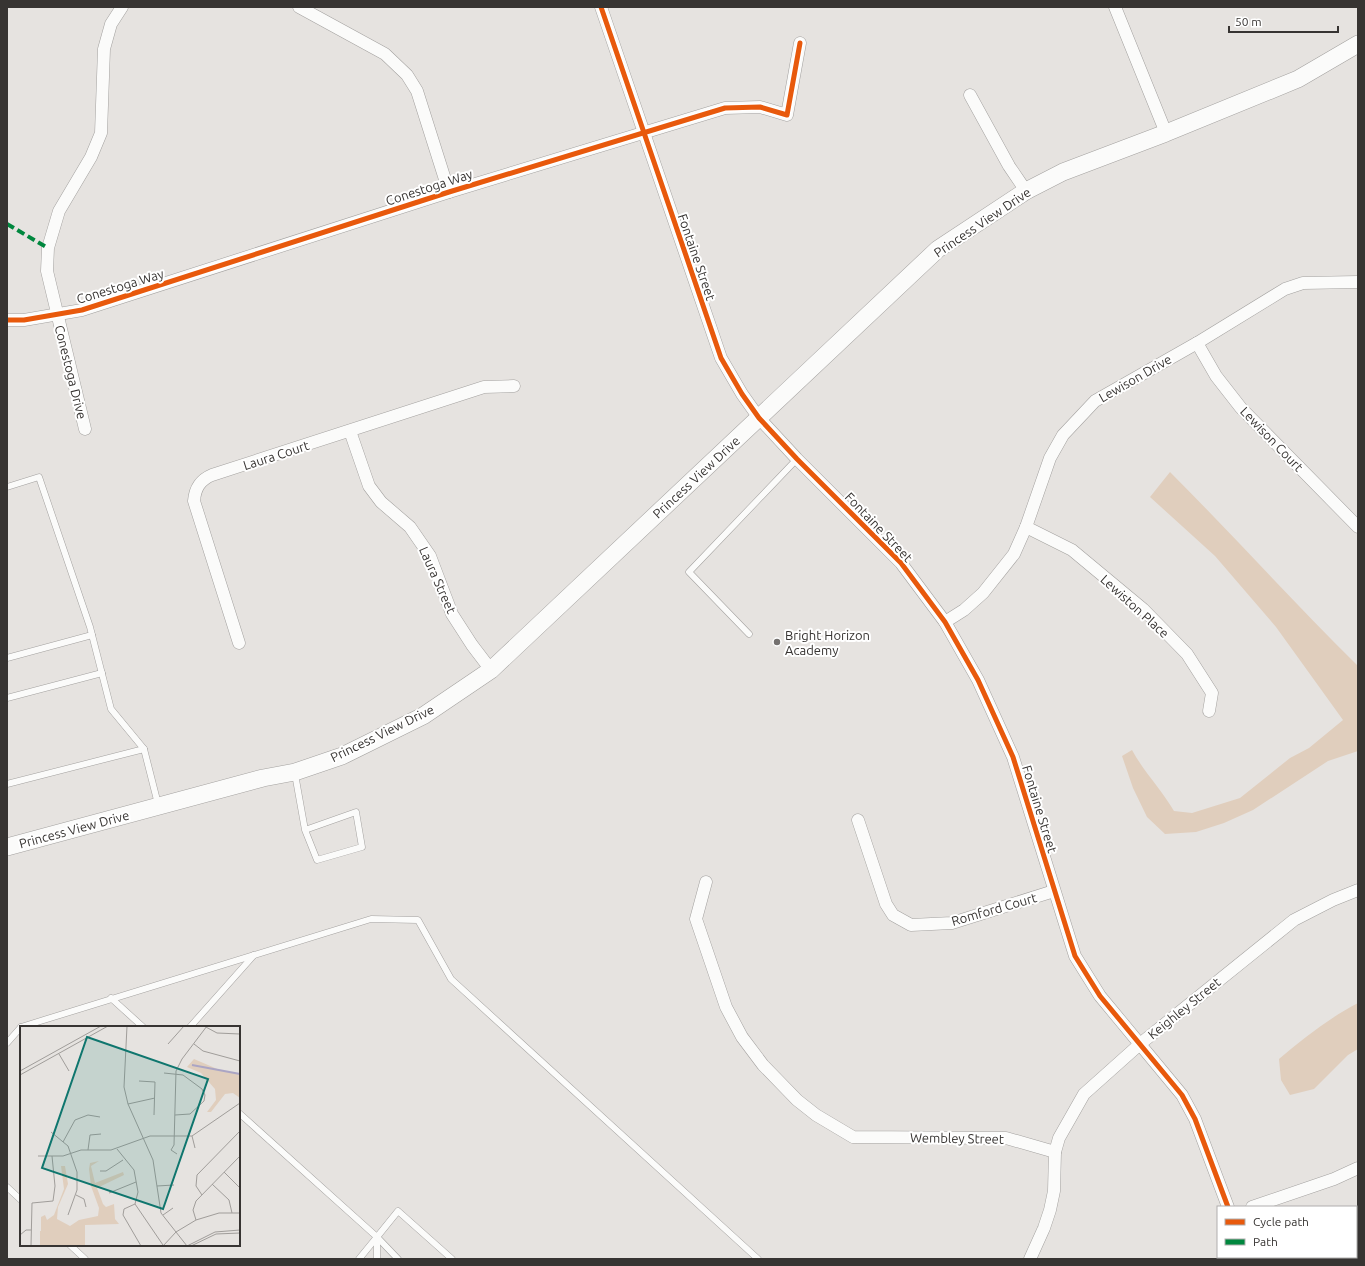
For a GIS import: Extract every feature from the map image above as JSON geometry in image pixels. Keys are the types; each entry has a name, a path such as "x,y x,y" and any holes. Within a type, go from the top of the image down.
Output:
{"main road":[{"name":"Princess View Drive","path":"7,847 263,778 295,772 342,756 423,716 491,670 938,249 1026,191 1062,172 1166,133 1298,79 1358,44"}],"street":[{"name":"Conestoga Drive","path":"85,429 47,271 48,248 59,211 91,157 101,133 104,49 111,24 122,7"},
{"path":"299,7 385,54 407,75 417,91 449,192"},
{"name":"Fontaine Street","path":"601,7 721,358 742,394 760,418 797,459 901,563 945,622 978,680 1013,757 1075,956 1100,996 1174,1084 1189,1107 1201,1132 1228,1206"},
{"path":"1115,7 1166,133"},
{"name":"Conestoga Way","path":"7,320 24,320 82,310 449,192 725,108 760,107 787,115 800,43"},
{"path":"970,95 1009,166 1026,191"},
{"name":"Lewison Drive","path":"945,622 964,610 983,593 1014,554 1026,527 1050,458 1063,435 1095,401 1197,343 1285,289 1303,283 1358,282"},
{"name":"Lewison Court","path":"1197,343 1216,376 1241,408 1358,527"},
{"name":"Laura Court","path":"239,643 194,501 197,488 206,478 484,387 514,386"},
{"name":"Laura Street","path":"350,431 369,486 381,502 410,526 430,556 452,614 472,645 491,670"},
{"name":"Lewiston Place","path":"1026,527 1072,550 1143,610 1188,654 1212,693 1208,711"},
{"name":"Romford Court","path":"858,820 886,904 894,915 911,925 952,923 1054,891"},
{"name":"Wembley Street","path":"706,882 696,918 726,1007 742,1037 763,1065 780,1083 816,1115 853,1137 1006,1138 1055,1152"},
{"name":"Keighley Street","path":"1030,1259 1044,1228 1050,1210 1054,1191 1055,1152 1059,1138 1084,1094 1140,1044 1294,920 1333,900 1358,890"},
{"path":"1255,1206 1334,1180 1358,1168"}],"lane":[{"path":"749,634 689,572 797,459"},
{"path":"7,488 39,477 92,635 111,709 144,749 159,806"},
{"path":"7,658 92,635"},
{"path":"7,698 102,673"},
{"path":"7,784 144,749"},
{"path":"295,772 305,830 317,860 362,847 356,812 305,830"},
{"path":"24,1026 370,919 418,920 451,979 758,1259"},
{"path":"191,1026 254,955"},
{"path":"111,998 142,1026"},
{"path":"7,1043 20,1028"},
{"path":"240,1114 377,1237 398,1259"},
{"path":"7,1187 20,1199"},
{"path":"360,1259 398,1211 452,1259"},
{"path":"377,1237 377,1259"},
{"path":"71,1246 85,1259"}],"shaded area":[{"path":"1170,472 1358,666 1358,751 1328,761 1253,810 1224,823 1196,832 1165,834 1147,817 1133,788 1122,756 1132,750 1174,811 1192,813 1240,798 1290,758 1309,748 1343,720 1276,627 1215,556 1150,497"},
{"path":"1358,1003 1358,1049 1348,1055 1314,1089 1290,1095 1281,1080 1279,1059 1317,1029"}],"marked path":[{"path":"7,224 48,248"}],"cycle path":[{"path":"601,7 721,358 742,394 759,418 797,459 901,563 945,622 978,680 1013,757 1075,956 1100,996 1182,1095 1195,1119 1228,1206"},
{"path":"7,320 24,320 82,310 449,192 725,108 760,107 787,115 800,43"}],"place":[{"name":"Bright Horizon Academy","path":"777,642"}]}
